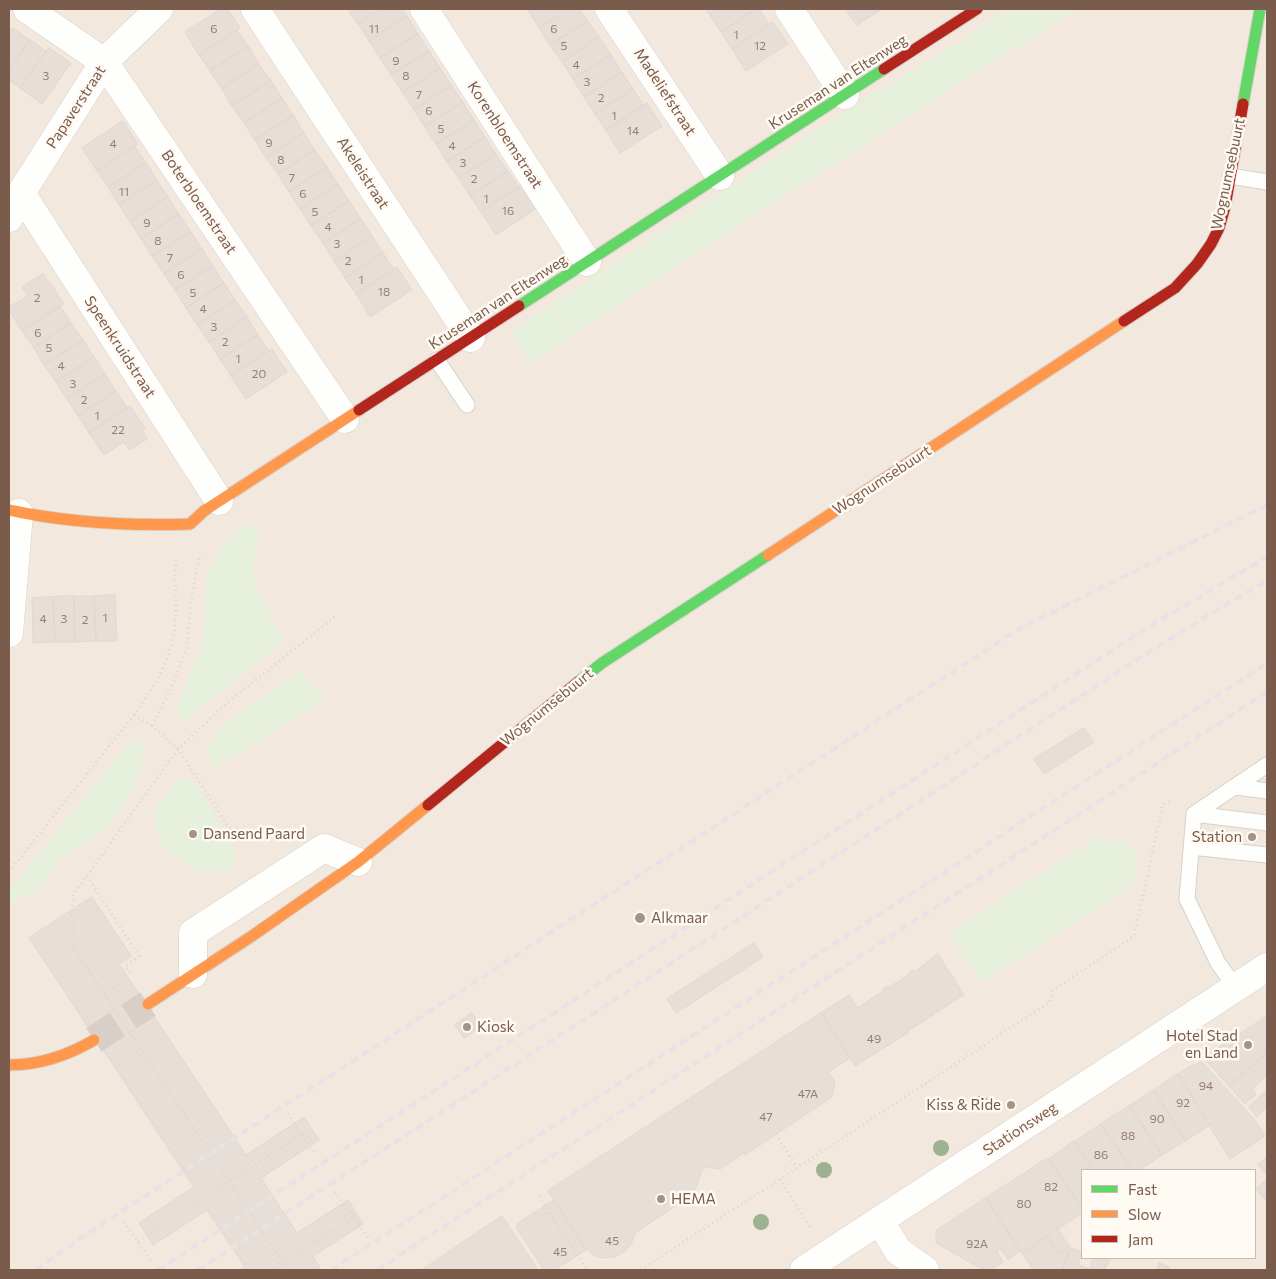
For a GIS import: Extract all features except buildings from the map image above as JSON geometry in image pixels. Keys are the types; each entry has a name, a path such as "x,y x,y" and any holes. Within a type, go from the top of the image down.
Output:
{"street":[{"name":"Boterbloemstraat","path":"27,9 104,62 345,419"},
{"name":"Papaverstraat","path":"9,218 21,193 104,62 159,9"},
{"name":"Akeleistraat","path":"255,9 471,338"},
{"name":"Korenbloemstraat","path":"424,9 587,262"},
{"name":"Madeliefstraat","path":"609,9 720,176"},
{"path":"789,9 845,95"},
{"name":"Kruseman van Eltenweg","path":"190,524 204,511 976,9"},
{"name":"Wognumsebuurt","path":"148,1004 193,974 193,932 324,848 358,862 602,663 1175,288 1194,270 1215,238 1220,224 1260,9"},
{"name":"Speenkruidstraat","path":"21,193 219,502"},
{"path":"9,633 14,511 67,521 110,525 190,524"},
{"name":"Stationsweg","path":"804,1270 1236,988 1266,971"},
{"path":"9,1065 41,1063 94,1040"},
{"path":"880,1221 898,1251 925,1270"}],"lane":[{"path":"1230,176 1267,182"},
{"path":"437,360 467,405"},
{"path":"1194,814 1267,765"},
{"path":"1235,786 1267,791"},
{"path":"1194,814 1267,823"},
{"path":"1194,814 1187,899 1218,963 1236,988"},
{"path":"1191,847 1267,856"}],"path":[{"path":"9,872 134,715 153,688 168,658 172,644 176,614 176,554 190,524"},
{"path":"152,726 172,686 187,647 197,565 201,551"},
{"path":"287,1270 72,946 73,894 178,749 228,702 337,615"},
{"path":"134,715 152,726 178,749 231,831 240,825"},
{"path":"87,876 139,956 125,966 132,975 104,994"},
{"path":"641,1270 1050,1002 1052,991 1134,936 1142,897"},
{"path":"288,1114 316,1154"},
{"path":"138,1242 302,1134"},
{"path":"776,1134 798,1168"},
{"path":"780,1179 827,1255"},
{"path":"335,1192 368,1237"},
{"path":"539,1196 587,1270"},
{"path":"271,1270 354,1217"},
{"path":"124,1222 152,1262"}],"shaded area":[{"path":"9,9 1267,9 1267,1270 9,1270"}],"green space":[{"path":"1011,9 1077,9 833,165 530,363 510,332 814,131"},
{"path":"260,522 252,574 260,595 285,640 184,722 176,709 202,641 206,579 219,550 238,530"},
{"path":"301,669 325,701 213,769 207,747 222,727"},
{"path":"136,741 143,744 146,750 138,775 122,810 104,831 59,860 47,880 36,892 10,901 9,890 130,742"},
{"path":"187,777 197,785 236,852 236,862 228,870 200,872 184,864 160,842 153,820 155,807 177,780"},
{"path":"1097,837 1124,843 1135,852 1138,864 1137,870 1128,888 981,983 952,940 955,937 952,932"}],"tunnel":[{"path":"94,1040 148,1004"}],"railway":[{"path":"36,1270 79,1239 1017,630 1267,505"},
{"path":"158,1270 1150,626 1267,557"},
{"path":"198,1270 1144,655 1267,581"},
{"path":"331,1270 1267,663"},
{"path":"377,1270 1267,692"}],"traffic: fast":[{"path":"1243,104 1260,9"},
{"path":"519,306 884,69"},
{"path":"578,682 602,663 768,555"}],"traffic: slow":[{"path":"768,555 1124,321"},
{"path":"9,510 99,523 190,524 204,511 359,410"},
{"path":"148,1004 252,936 358,862 428,805"},
{"path":"9,1065 20,1065 53,1058 74,1051 94,1040"}],"traffic: jam":[{"path":"884,69 977,9"},
{"path":"1124,321 1175,288 1197,264 1211,244 1219,228 1225,207 1243,104"},
{"path":"359,410 519,306"},
{"path":"428,805 578,682"}],"place":[{"name":"Dansend Paard","path":"193,834"},
{"name":"Station","path":"1252,837"},
{"name":"Alkmaar","path":"640,918"},
{"name":"Kiosk","path":"467,1027"},
{"name":"Hotel Stad en Land","path":"1248,1045"},
{"name":"Kiss & Ride","path":"1011,1105"},
{"name":"HEMA","path":"661,1199"}]}
